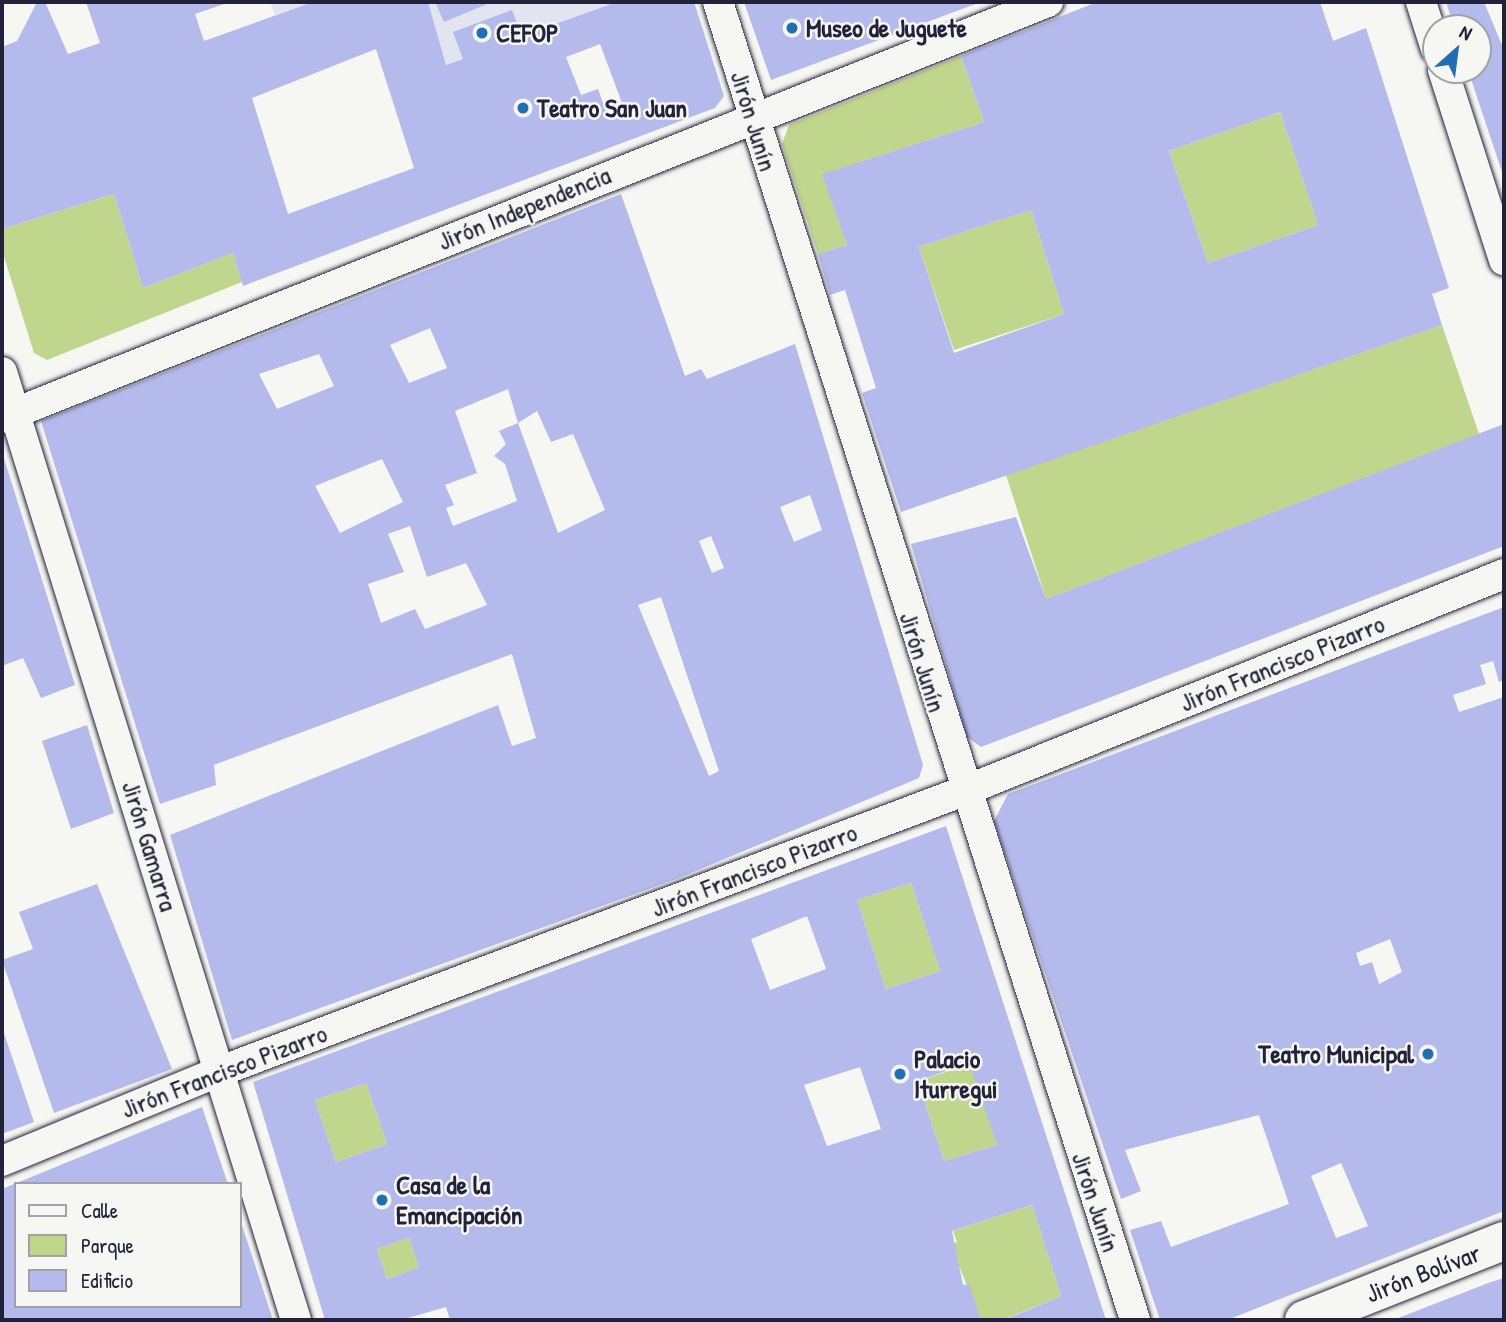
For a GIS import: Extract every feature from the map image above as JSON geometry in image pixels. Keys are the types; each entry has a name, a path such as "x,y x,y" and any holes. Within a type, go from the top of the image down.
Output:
{"street":[{"name":"Jirón Junín","path":"718,2 964,791 1135,1320"},
{"name":"Jirón Independencia","path":"8,416 752,116 1048,2"},
{"path":"1447,84 1504,260"},
{"name":"Jirón Gamarra","path":"2,372 8,416 296,1320"},
{"name":"Jirón Francisco Pizarro","path":"2,1161 218,1072 964,791 1504,574"},
{"name":"Jirón Bolívar","path":"1304,1320 1504,1241"}],"shaded area":[{"path":"270,2 313,2 275,15"},
{"name":"CEFOP","path":"428,2 694,2 696,9 566,57 554,23 446,65"}],"green space":[{"path":"961,56 984,122 823,174 847,245 818,254 782,144 789,125"},
{"path":"1280,112 1318,225 1208,263 1169,151"},
{"path":"114,194 143,288 233,253 242,282 47,360 34,353 2,250 2,229"},
{"path":"1031,210 1064,314 954,350 919,247"},
{"path":"1442,325 1479,434 1046,599 1006,475"},
{"path":"911,883 940,971 886,989 857,900"},
{"path":"971,1064 997,1145 944,1161 918,1081"},
{"path":"366,1083 387,1144 336,1162 315,1100"},
{"path":"1032,1205 1061,1296 1003,1320 981,1320 950,1244 957,1242 953,1231"},
{"path":"409,1238 419,1267 387,1279 377,1249"}],"building":[{"path":"45,2 68,54 100,43 86,2 230,2 195,14 204,41 313,2 428,2 446,65 463,59 453,32 512,10 522,36 617,2 694,2 724,96 715,108 243,286 233,253 143,288 114,194 2,229 2,47 17,41 36,4","holes":["600,44 625,111 608,117 598,89 581,95 566,57","376,49 414,168 288,214 252,98"]},
{"path":"435,2 492,2 444,22"},
{"path":"744,2 981,2 771,80"},
{"path":"1097,2 1320,2 1333,41 1366,28 1449,288 1432,294 1442,325 901,512 862,393 876,388 845,290 830,295 818,254 847,245 822,174 984,122 961,56","holes":["1280,112 1318,225 1208,263 1169,151","1031,210 1064,314 954,353 919,247"]},
{"path":"1446,2 1484,2 1489,14 1450,14"},
{"path":"1492,21 1504,50 1504,178 1473,84 1492,84"},
{"path":"621,194 685,376 701,369 707,379 795,344 923,765 919,778 679,878 232,1040 170,835 498,705 512,746 536,738 512,654 214,765 216,785 160,804 41,421","holes":["430,328 447,368 409,383 390,345","319,354 334,386 277,409 259,374","508,389 518,423 499,431 506,444 494,456 505,464 517,501 453,526 446,508 454,505 445,485 477,473 455,411","537,411 551,442 573,434 605,510 558,533 518,423","382,459 403,502 340,533 315,486","810,495 822,530 794,542 780,507","410,526 427,577 466,563 487,605 425,629 415,609 381,623 368,584 404,572 388,534","711,536 724,568 712,573 699,541","661,597 719,771 709,776 638,605"]},
{"path":"1504,424 1504,546 981,747 967,737 911,544 1016,517 1046,599"},
{"path":"2,452 75,685 41,698 23,658 2,666"},
{"path":"1504,607 1504,680 1499,682 1493,661 1480,665 1486,684 1453,695 1459,712 1504,697 1504,1211 1227,1320 1160,1320 1130,1230 1161,1221 1171,1247 1289,1204 1259,1115 1125,1150 1141,1191 1121,1199 994,821 1008,794","holes":["1390,939 1402,972 1379,984 1372,962 1360,966 1356,953","1341,1163 1368,1226 1336,1238 1311,1176"]},
{"path":"87,725 114,813 71,829 42,741"},
{"path":"946,826 1106,1320 1004,1320 1061,1296 1032,1205 952,1231 963,1285 969,1284 981,1320 450,1320 446,1307 401,1320 325,1320 253,1082","holes":["911,883 940,971 886,989 857,900","807,916 826,969 770,990 751,939","969,1063 997,1145 944,1161 918,1081","860,1067 881,1129 827,1146 804,1085","366,1083 387,1144 336,1162 315,1100","409,1238 419,1267 387,1279 377,1249"]},
{"path":"97,884 172,1069 54,1113 2,960 33,949 19,912"},
{"path":"2,1027 34,1122 2,1134"},
{"path":"202,1107 227,1182 19,1182"},
{"path":"14,1184 14,1308 242,1308 242,1225 273,1320 2,1320 2,1189"},
{"path":"1504,1278 1504,1320 1393,1320 1491,1282"}],"place":[{"name":"Museo de Juguete","path":"792,28"},
{"name":"CEFOP","path":"482,33"},
{"name":"Teatro San Juan","path":"523,108"},
{"name":"Teatro Municipal","path":"1428,1054"},
{"name":"Palacio Iturregui","path":"900,1074"},
{"name":"Casa de la Emancipación","path":"382,1200"}]}
